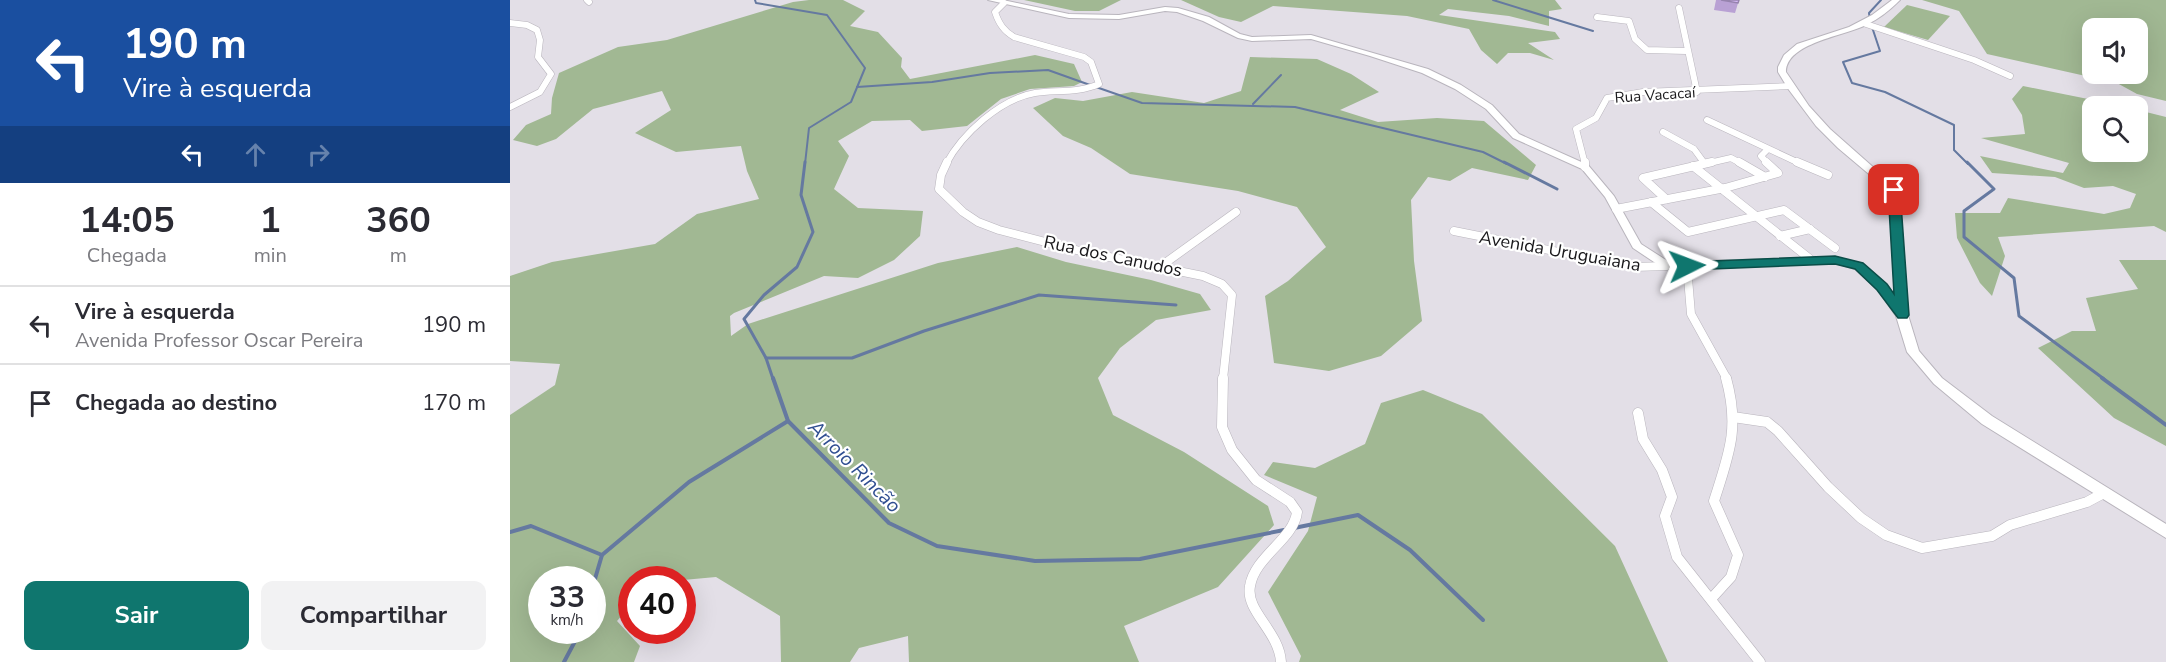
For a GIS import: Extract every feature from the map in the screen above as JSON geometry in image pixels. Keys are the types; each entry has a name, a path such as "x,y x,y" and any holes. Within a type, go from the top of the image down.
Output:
{"street":[{"path":"992,0 1070,16 1119,17 1165,9 1178,10 1206,19 1238,36 1252,39 1311,38 1373,54 1425,71 1458,87 1489,107 1516,136 1585,167 1610,196 1637,246 1666,266 1810,259 1835,260 1859,266 1882,287 1902,315"},
{"path":"1896,0 1870,22 1800,46 1790,52 1782,66 1782,72 1819,123 1894,190 1902,315 1913,352 1938,381 1987,420 2166,532"},
{"name":"Rua dos Canudos","path":"1004,3 995,12 1003,31 1014,37 1084,57 1090,62 1099,84 1093,88 1065,88 1027,94 998,111 975,127 951,156 938,181 939,189 963,212 978,222 999,230 1080,251 1203,276 1222,284 1232,295 1223,369 1222,427 1232,450 1256,480 1290,502 1297,512 1296,522 1255,572 1250,583 1249,597 1256,613 1275,635 1281,662"},
{"path":"1679,8 1696,92"},
{"path":"1597,17 1629,21 1635,39 1647,50 1686,51"},
{"path":"1870,22 1892,35 1975,58 2010,76"},
{"path":"510,23 530,25 538,31 541,40 538,57 550,74 549,83 537,95 510,107"},
{"name":"Rua Vacacaí","path":"1585,167 1585,159 1575,135 1576,129 1597,118 1603,112 1607,98 1643,93 1791,86"},
{"path":"1707,120 1767,150 1828,175"},
{"path":"1663,132 1694,148 1705,164"},
{"path":"1616,209 1725,188 1779,172 1762,159 1761,156 1767,150"},
{"path":"1666,199 1642,178 1731,158 1765,177"},
{"path":"1693,166 1725,188 1754,216 1810,259"},
{"path":"1651,202 1688,232 1784,210 1835,248"},
{"path":"1161,266 1236,212"},
{"path":"1780,236 1810,229"},
{"name":"Avenida Uruguaiana","path":"1454,231 1634,267 1666,266"},
{"path":"1687,266 1691,314 1727,379 1733,417 1733,441 1714,501 1738,555 1731,577 1711,599"},
{"path":"1638,413 1643,438 1662,470 1672,497 1665,516 1677,557 1760,662"},
{"path":"1733,417 1767,422 1778,431 1828,487 1861,518 1886,535 1922,548 1992,536 2010,525 2087,502 2102,494"}],"green space":[{"path":"843,0 865,11 850,26 878,32 902,58 901,67 910,79 1035,55 1074,64 1082,82 1074,86 1030,89 1001,99 967,126 922,131 910,120 872,121 838,141 849,156 834,189 858,208 923,211 920,236 894,260 858,278 824,276 734,313 730,316 731,336 748,324 938,263 1017,247 1066,262 1151,280 1200,294 1211,310 1156,320 1120,348 1098,378 1113,415 1184,452 1268,506 1274,525 1218,587 1124,626 1139,662 909,662 908,636 859,648 850,662 781,662 780,616 716,577 696,579 696,566 618,566 618,644 638,644 640,646 634,662 510,662 510,415 555,385 560,364 510,361 510,276 552,262 655,244 697,214 759,199 747,171 741,146 676,152 635,133 671,110 662,91 593,109 556,139 537,146 513,140 526,125 551,114 552,98 559,73 618,47 667,40 793,2"},
{"path":"1024,0 1121,0 1099,11 1075,11"},
{"path":"1181,0 1555,0 1562,9 1549,11 1549,26 1509,16 1448,9 1439,15 1555,32 1560,39 1528,43 1554,60 1530,53 1508,53 1497,64 1481,50 1469,29 1407,16 1273,6 1241,22 1219,17"},
{"path":"1922,0 2166,0 2166,101 2137,94 2119,84 2148,84 2148,18 2082,18 2082,75 1987,54 1959,11"},
{"path":"1907,5 1950,16 1928,40 1884,27"},
{"path":"1250,57 1317,59 1351,74 1379,92 1340,110 1378,122 1437,118 1484,121 1536,165 1528,180 1472,168 1450,181 1428,177 1411,200 1414,261 1422,321 1381,356 1329,371 1274,363 1265,296 1288,281 1326,247 1297,207 1238,191 1130,174 1091,148 1063,136 1033,108 1055,98 1083,101 1132,92 1204,103 1241,91"},
{"path":"2023,86 2082,98 2082,162 2148,162 2148,112 2166,117 2166,232 2154,226 1998,237 2005,256 1992,296 1980,283 1957,238 1955,213 2000,213 2008,198 2104,214 2130,208 2136,194 2113,186 2084,188 2055,177 1992,173 1980,156 2063,173 2069,163 1981,138 2025,134 2022,115 2012,99"},
{"path":"2119,260 2166,260 2166,446 2114,418 2038,348 2072,331 2096,331 2086,298 2138,289"},
{"path":"1423,390 1482,414 1615,546 1668,662 1299,662 1301,656 1268,592 1308,531 1317,497 1264,475 1273,462 1315,468 1365,444 1381,403"}],"building":[{"path":"1721,0 1739,0 1738,3"}],"waterway":[{"name":"Arroio Rincão","path":"755,0 756,3 827,15 865,68 857,87"},
{"path":"1493,0 1593,31"},
{"path":"1870,20 1869,13 1881,0"},
{"path":"1872,27 1880,51 1843,62 1852,83 1885,92 1954,125 1954,150 1968,164"},
{"path":"857,87 932,82 990,73 1048,70 1090,85"},
{"path":"1253,104 1281,75"},
{"name":"Arroio Rincão","path":"805,164 809,128 851,102 857,87"},
{"path":"1096,87 1142,103 1295,107 1483,152 1507,164"},
{"name":"Arroio Rincão","path":"766,358 744,319 764,295 797,267 813,232 801,195 805,162"},
{"path":"1504,162 1557,189"},
{"path":"1967,162 1994,189 1964,211 1964,237 2014,278 2019,316 2104,379"},
{"path":"766,358 852,358 924,331 1039,295 1176,305"},
{"name":"Arroio Rincão","path":"766,358 773,379"},
{"name":"Arroio Rincão","path":"773,378 788,421"},
{"path":"2102,378 2166,425"},
{"path":"602,555 689,482 788,421"},
{"name":"Arroio Rincão","path":"788,421 889,523 937,546 1035,561 1140,559 1284,530"},
{"name":"Arroio Rincão","path":"1294,528 1358,515 1410,550 1483,620"},
{"path":"510,532 531,526 602,555"},
{"path":"599,566 602,555"},
{"path":"564,662 574,644"}],"route":[{"path":"1687,266 1810,259 1835,260 1859,266 1882,287 1902,315 1894,190"}]}
